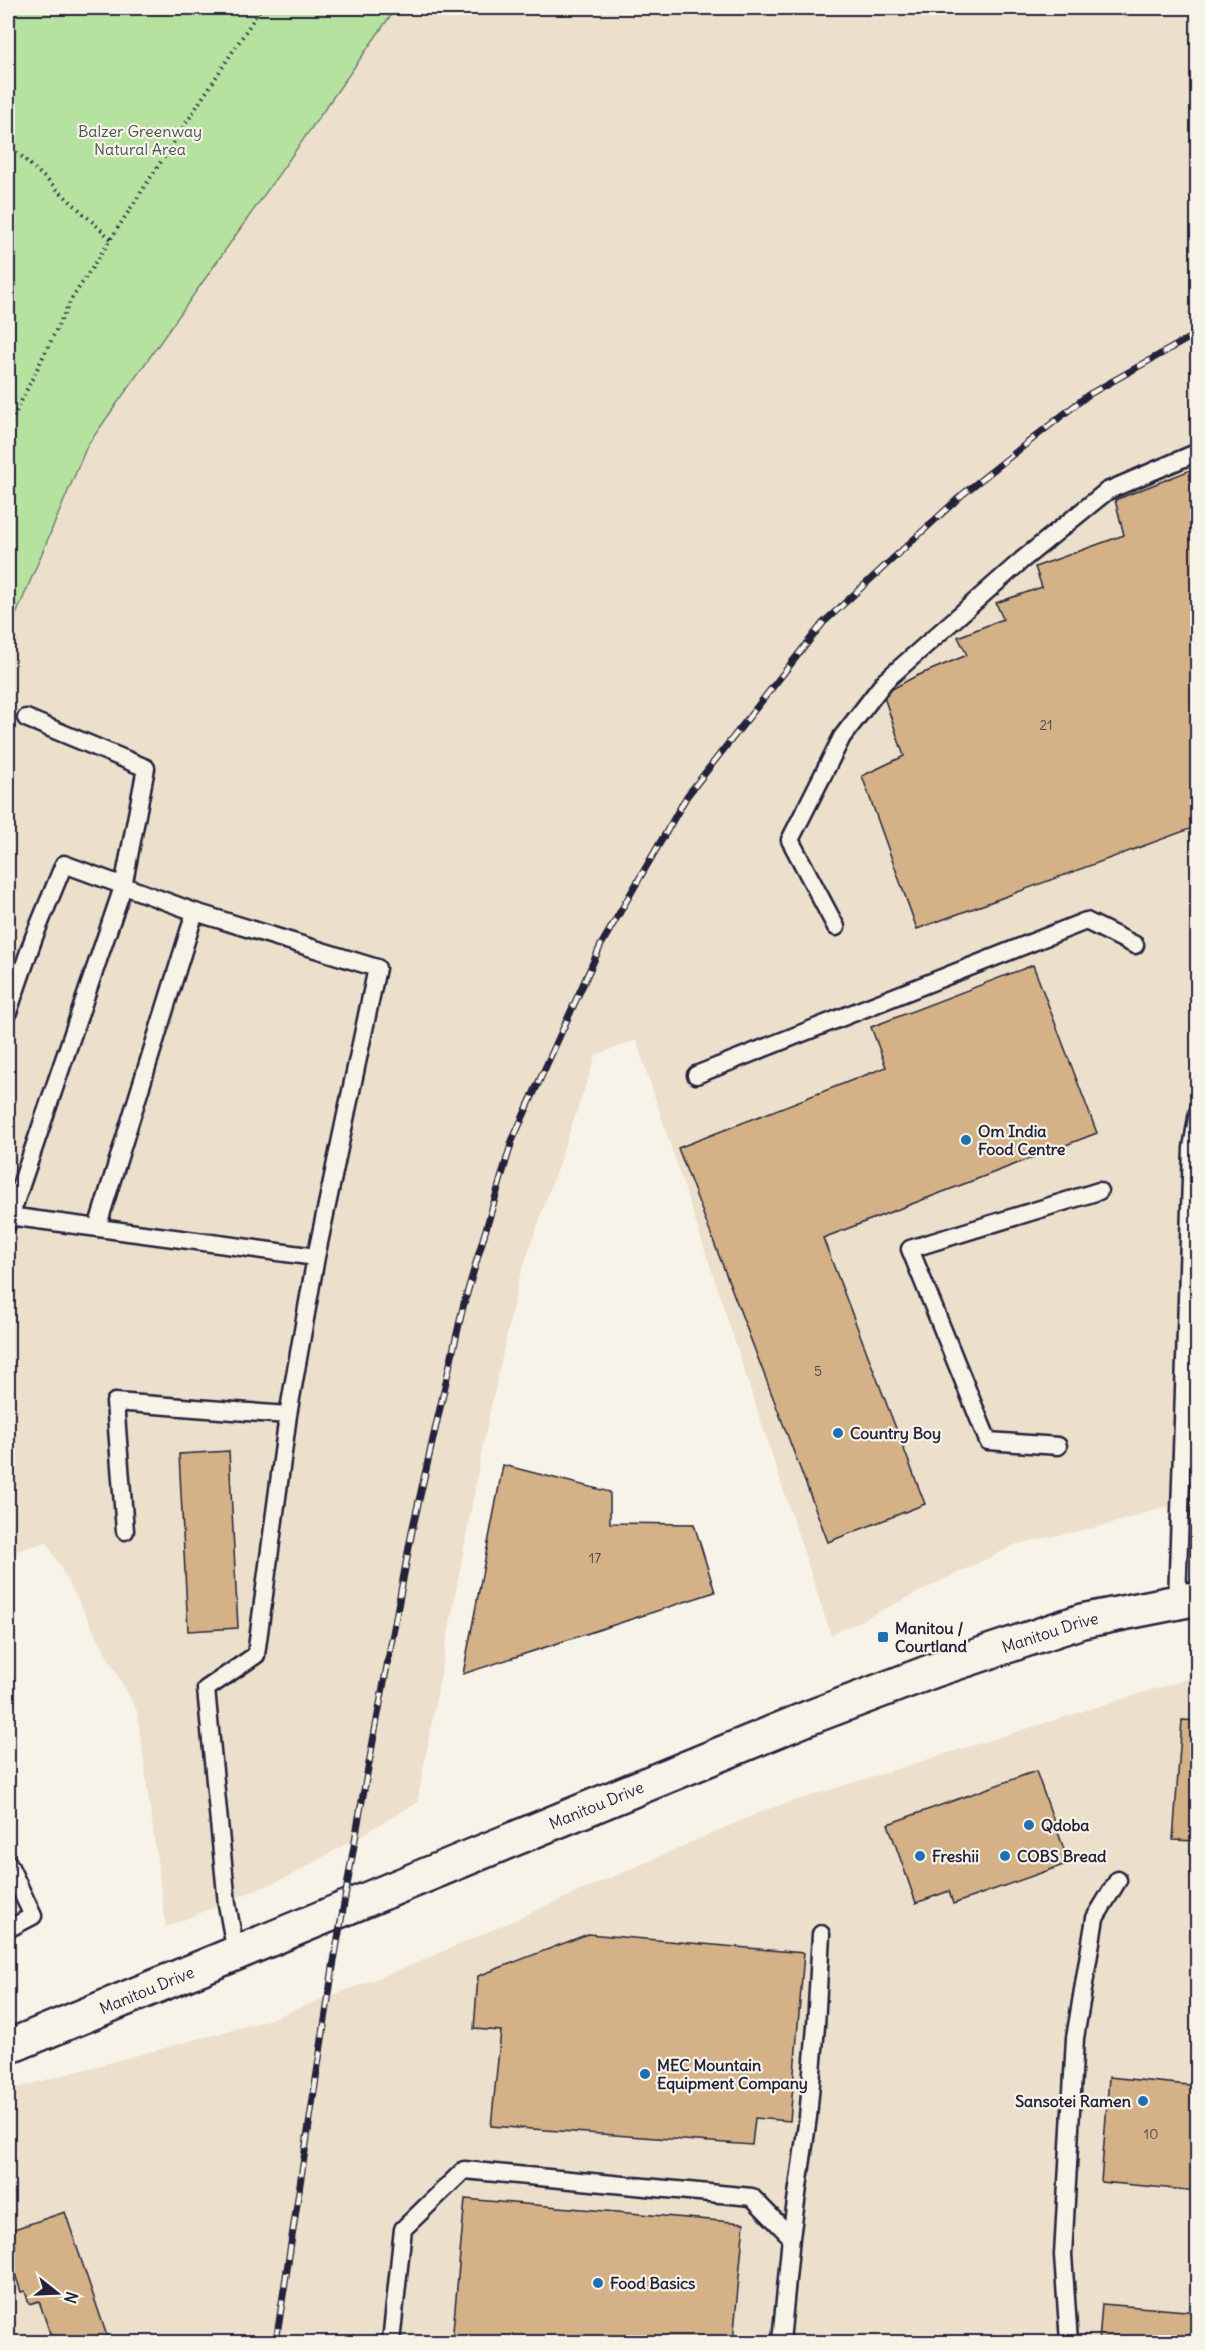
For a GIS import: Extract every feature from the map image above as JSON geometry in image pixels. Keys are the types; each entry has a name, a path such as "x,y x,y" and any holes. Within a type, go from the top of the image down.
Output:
{"main road":[{"name":"Manitou Drive","path":"8,2047 797,1722 935,1670 1082,1621 1187,1600"}],"lane":[{"path":"836,927 790,840 842,737 894,673 1022,560 1107,492 1197,452"},
{"path":"26,718 146,768 123,887 8,1218 316,1257"},
{"path":"8,1012 34,937 64,864 195,912 377,968 316,1257 288,1415 256,1655 206,1689 227,1904 236,1953"},
{"path":"97,1228 195,912"},
{"path":"696,1075 1086,921 1135,945"},
{"path":"1187,1600 1197,1112"},
{"path":"1058,1446 988,1441 910,1249 1099,1191"},
{"path":"125,1531 115,1402 288,1415"},
{"path":"8,1863 33,1916 8,1929"},
{"path":"1069,2343 1063,2255 1075,2038 1095,1917 1118,1880"},
{"path":"781,2343 791,2237 808,2117 821,1934"},
{"path":"391,2343 403,2229 464,2170 752,2197 791,2237"}],"path":[{"path":"8,428 71,300 261,8"},
{"path":"8,144 111,239"}],"shaded area":[{"path":"396,8 1197,8 1197,1497 1107,1525 1017,1544 831,1635 636,1040 596,1055 519,1279 483,1444 417,1803 290,1876 166,1927 137,1711 47,1542 8,1553 8,627 87,446"},
{"path":"1197,1676 1197,2342 8,2342 8,2093 20,2087 268,2020 417,1963 765,1810"}],"green space":[{"name":"Balzer Greenway Natural Area","path":"8,8 396,8 87,446 8,634"}],"building":[{"path":"1198,467 1198,826 917,929 862,776 904,756 883,694 914,677 967,655 958,637 1003,619 996,603 1042,587 1035,567 1124,535 1115,500"},
{"path":"1033,965 1097,1133 823,1238 925,1504 828,1542 678,1148 886,1067 871,1027"},
{"path":"229,1451 238,1628 188,1631 179,1454"},
{"path":"503,1465 610,1492 610,1523 694,1524 715,1592 463,1674"},
{"path":"1182,1720 1198,1721 1198,1841 1173,1840"},
{"path":"1036,1771 1069,1863 953,1904 949,1891 916,1903 888,1824"},
{"name":"MEC Mountain Equipment Company","path":"588,1934 804,1953 790,2121 755,2118 752,2145 491,2126 501,2031 474,2029 478,1976"},
{"path":"1109,2077 1198,2086 1198,2191 1101,2182"},
{"name":"Food Basics","path":"465,2199 744,2223 733,2342 452,2342"},
{"path":"65,2212 109,2342 53,2342 39,2301 29,2304 25,2291 21,2292 8,2252 8,2231"},
{"path":"1102,2304 1198,2312 1198,2342 1099,2342"}],"railway":[{"path":"276,2342 333,1967 359,1817 412,1531 463,1307 512,1141 601,945 687,796 823,623 963,494 1088,395 1198,333"}],"place":[{"name":"Om India Food Centre","path":"966,1140"},
{"name":"Country Boy","path":"838,1433"},
{"name":"Manitou / Courtland","path":"883,1637"},
{"name":"Qdoba","path":"1029,1825"},
{"name":"Freshii","path":"920,1856"},
{"name":"COBS Bread","path":"1005,1856"},
{"name":"MEC Mountain Equipment Company","path":"645,2074"},
{"name":"Sansotei Ramen","path":"1143,2101"},
{"name":"Food Basics","path":"598,2283"}]}
